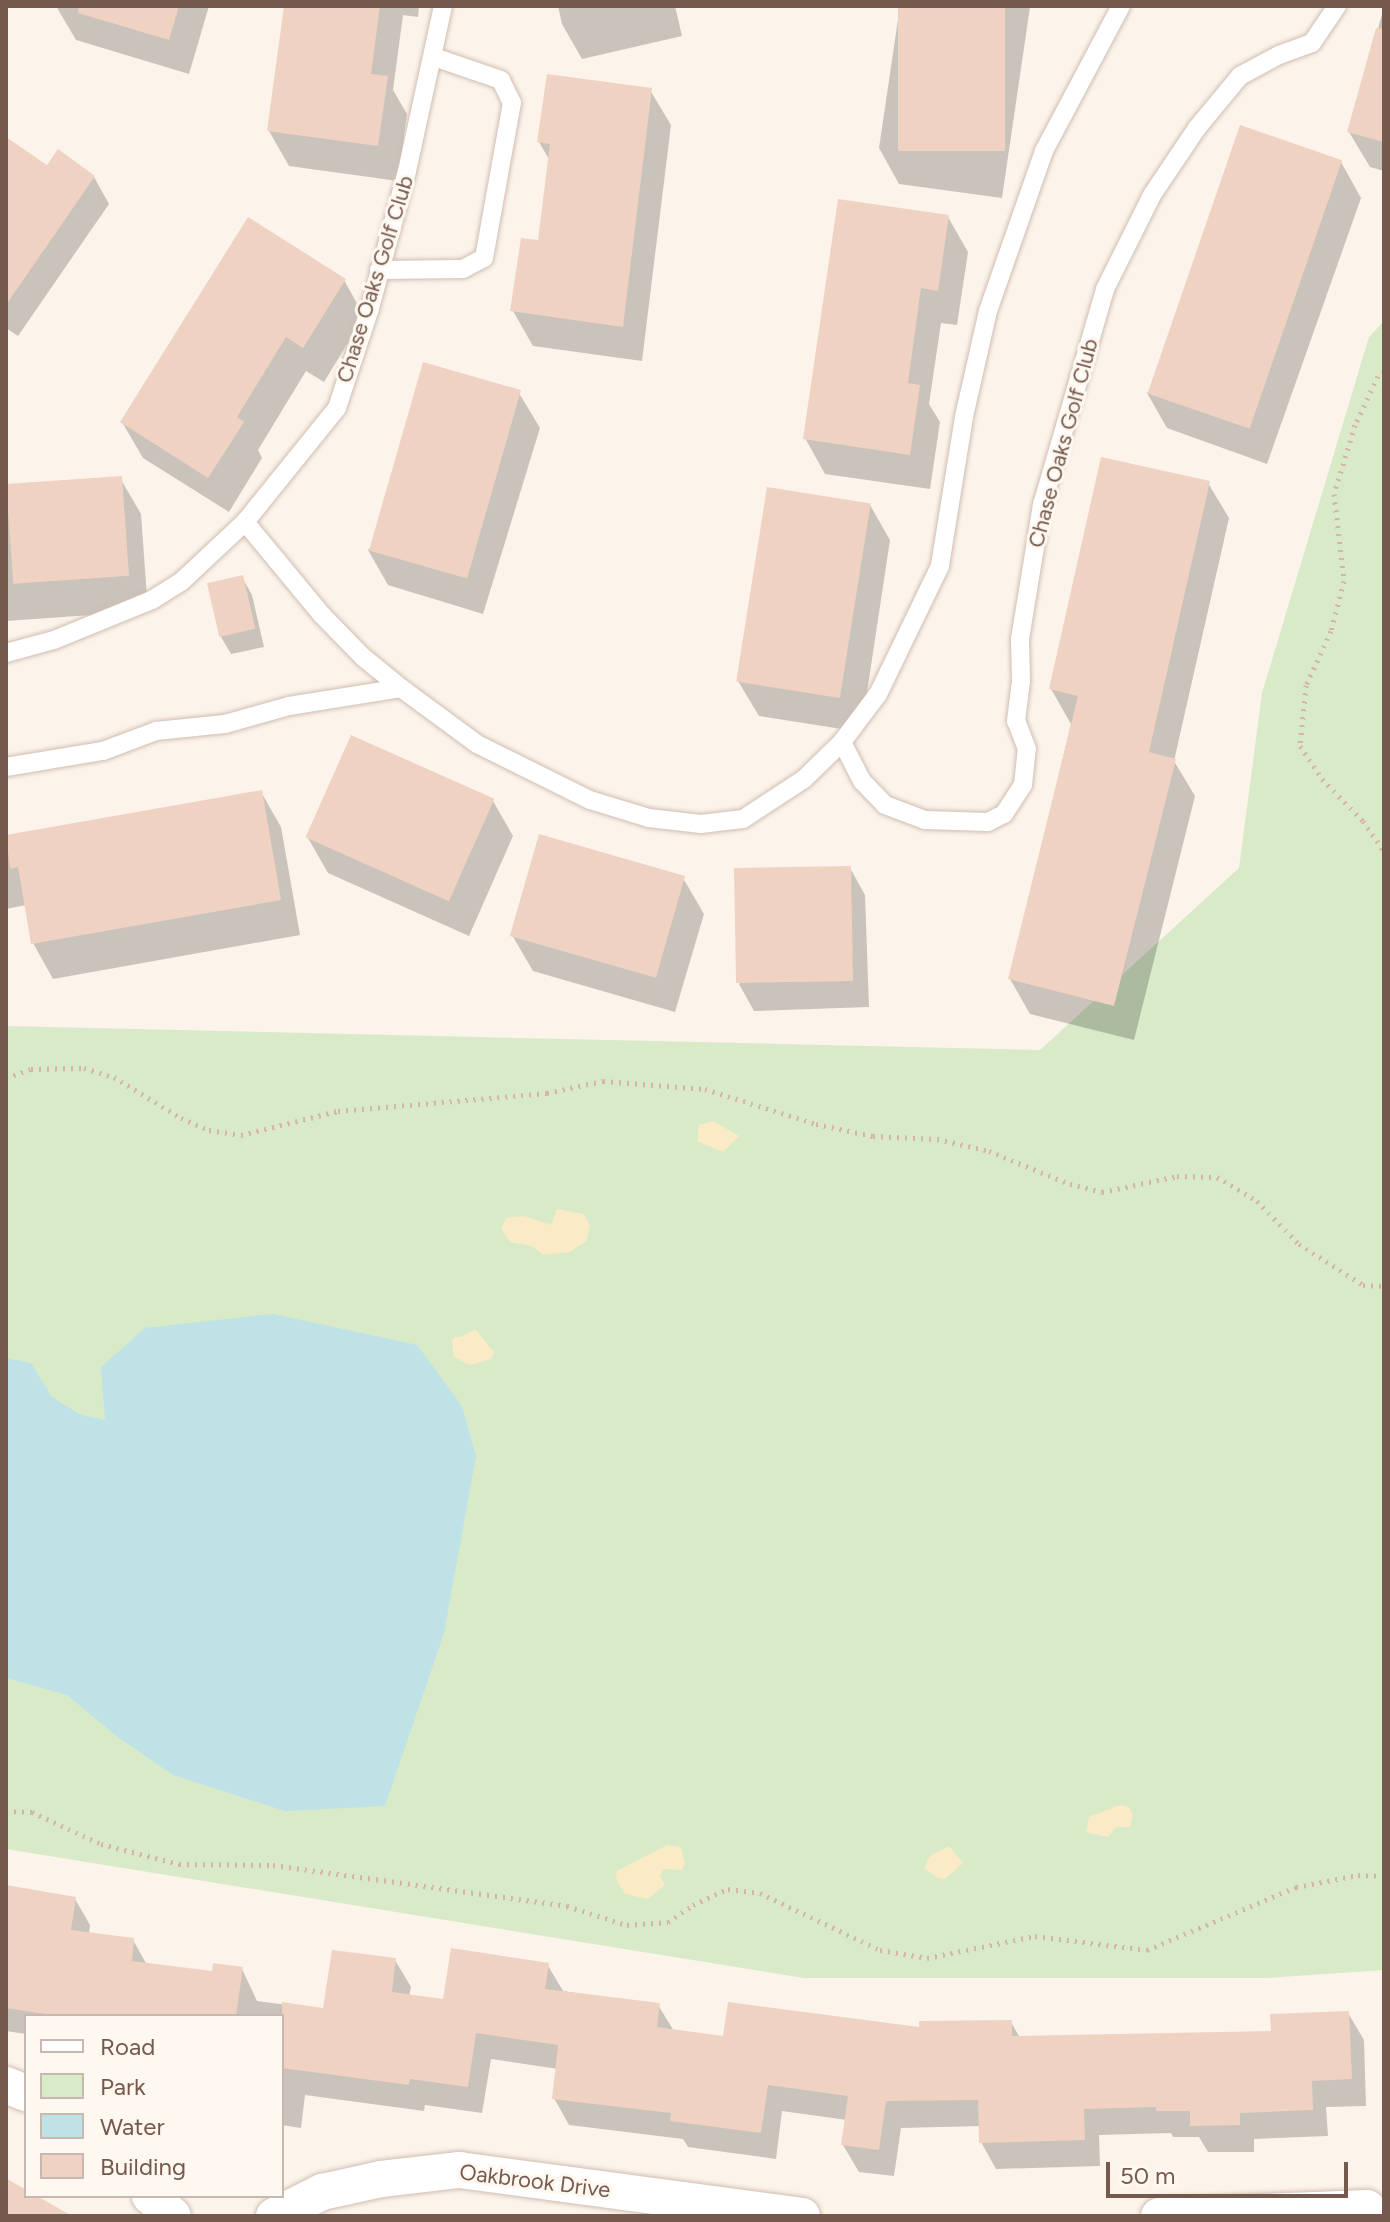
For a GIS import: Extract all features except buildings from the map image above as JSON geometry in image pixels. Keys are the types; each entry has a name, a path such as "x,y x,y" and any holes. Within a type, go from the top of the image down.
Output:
{"street":[{"name":"Oakbrook Drive","path":"274,2216 322,2192 381,2179 459,2170 802,2216"},
{"path":"152,2198 173,2216"},
{"path":"1159,2216 1368,2212"}],"lane":[{"name":"Chase Oaks Golf Club","path":"6,653 54,640 152,600 181,582 245,522 337,408 379,270 434,57 443,6"},
{"path":"245,522 322,615 363,657 477,744 590,800 649,818 701,824 743,819 804,779 842,742 878,694 940,566 964,417 988,311 1044,151 1121,6"},
{"name":"Chase Oaks Golf Club","path":"842,742 862,781 885,805 925,820 956,818 988,822 1004,814 1023,785 1027,749 1016,721 1021,681 1020,639 1029,572 1042,505 1105,289 1152,195 1197,128 1240,76 1279,55 1312,43 1337,6"},
{"path":"379,270 463,269 484,258 512,103 501,80 434,57"},
{"path":"6,767 103,751 156,731 225,724 289,706 401,688"}],"path":[{"path":"1384,373 1378,376 1355,425 1334,494 1344,581 1331,631 1306,685 1300,746 1322,779 1363,821 1384,851"},
{"path":"6,1078 31,1069 84,1068 114,1077 181,1118 209,1130 241,1135 338,1111 547,1093 603,1081 705,1089 816,1124 873,1136 937,1139 989,1151 1070,1184 1102,1192 1177,1176 1217,1177 1257,1201 1299,1244 1363,1285 1384,1286"},
{"path":"6,1811 32,1812 101,1844 179,1864 273,1865 567,1906 627,1925 668,1922 693,1905 728,1889 760,1893 880,1950 927,1958 1035,1936 1147,1950 1296,1887 1358,1875 1384,1876"}],"green space":[{"path":"1384,321 1384,1970 1267,1978 804,1978 6,1849 6,1026 1040,1050 1239,868 1262,693 1369,337"}],"sand":[{"path":"713,1121 739,1136 723,1152 697,1141 699,1125"},
{"path":"557,1209 584,1214 590,1226 586,1241 570,1252 543,1255 532,1246 510,1242 501,1229 506,1218 524,1216 551,1225"},
{"path":"475,1329 494,1352 491,1359 470,1365 454,1357 452,1342 454,1337 461,1337"},
{"path":"1120,1805 1129,1807 1133,1815 1130,1827 1117,1827 1108,1837 1086,1832 1089,1817"},
{"path":"667,1845 681,1847 685,1864 682,1870 663,1869 660,1876 665,1885 648,1899 625,1894 616,1879 617,1871"},
{"path":"949,1846 963,1863 945,1879 938,1878 925,1869 927,1861 931,1855"}],"water":[{"path":"273,1314 417,1345 462,1406 476,1456 444,1633 385,1806 285,1811 173,1775 119,1738 67,1695 6,1678 6,1358 31,1363 52,1397 81,1415 105,1420 101,1367 145,1328"}]}
